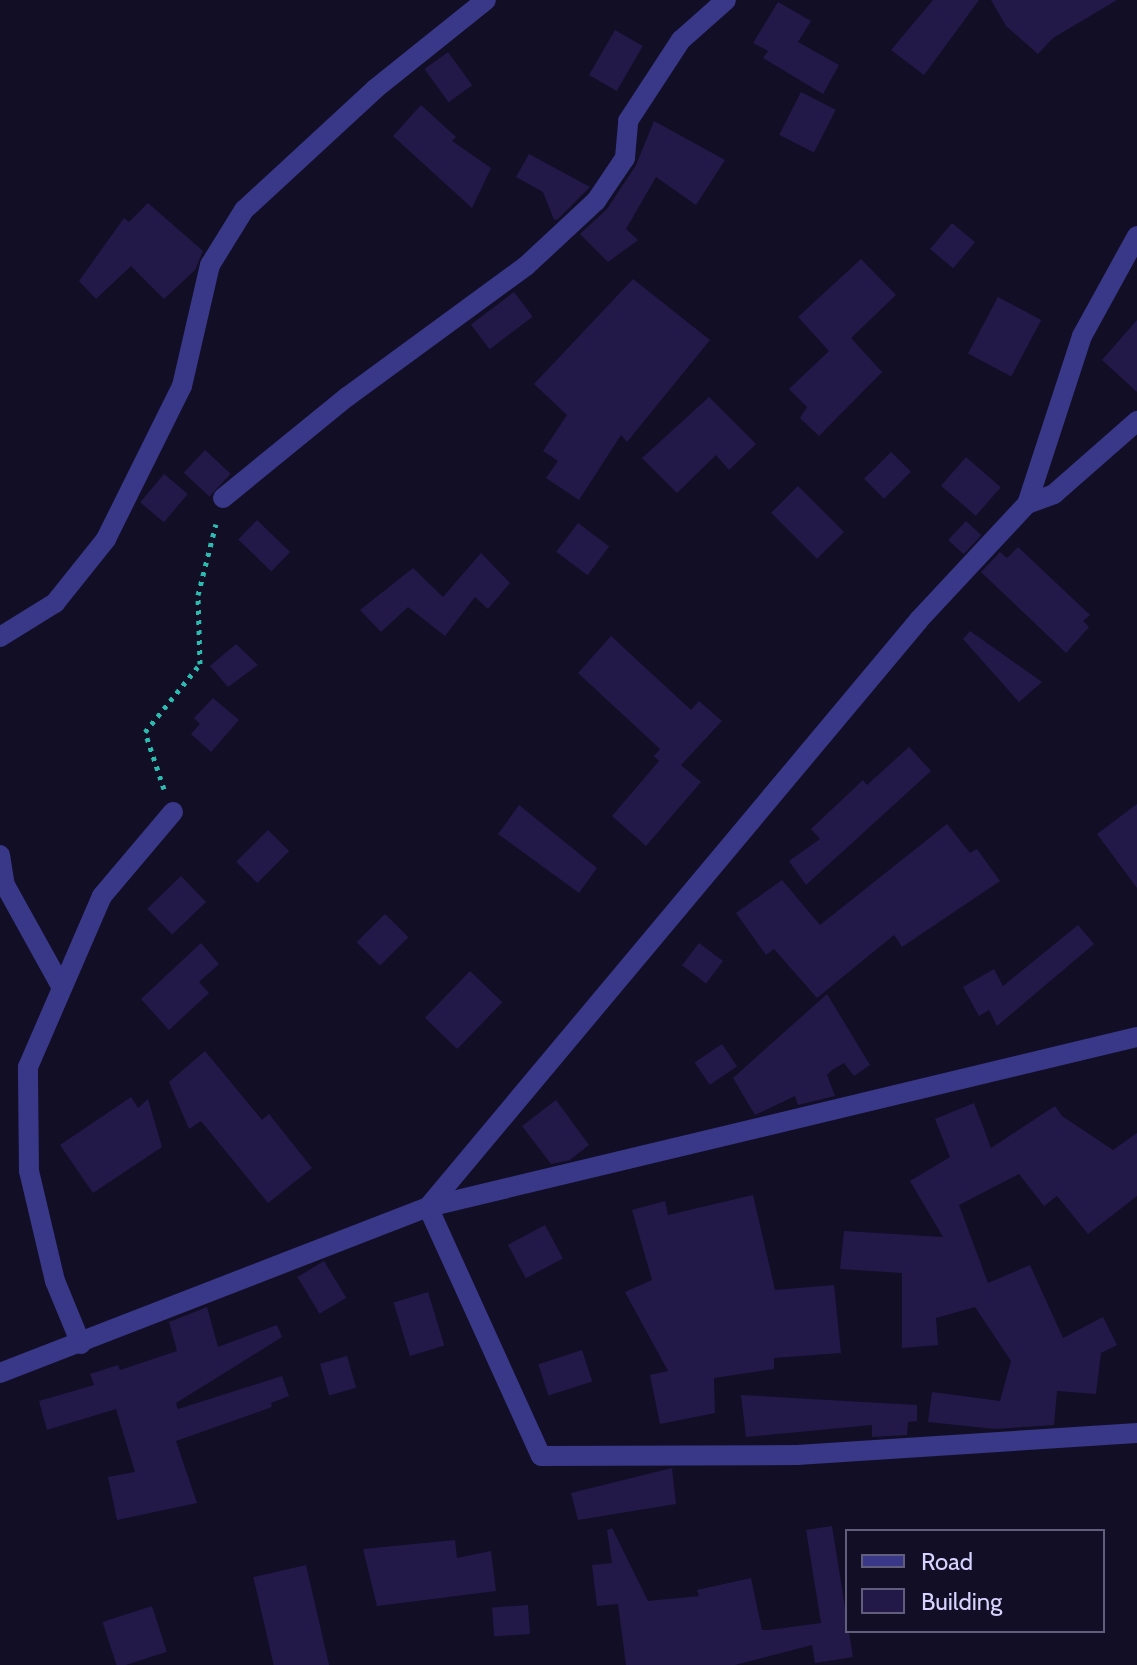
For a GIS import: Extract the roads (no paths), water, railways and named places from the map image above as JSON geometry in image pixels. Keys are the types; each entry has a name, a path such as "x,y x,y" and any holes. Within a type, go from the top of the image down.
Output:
{"street":[{"path":"0,637 55,603 106,539 182,386 210,265 244,210 375,89 486,0"},
{"path":"223,498 347,397 526,266 596,201 625,158 628,121 681,40 726,0"},
{"path":"428,1207 919,620 1027,504 1082,336 1137,236"},
{"path":"1027,504 1054,494 1137,421"},
{"path":"81,1344 55,1281 29,1171 28,1067 102,896 173,812"},
{"path":"0,855 5,885 61,986"},
{"path":"0,1373 428,1207 1137,1037"},
{"path":"428,1207 541,1456 797,1455 1137,1433"}]}
